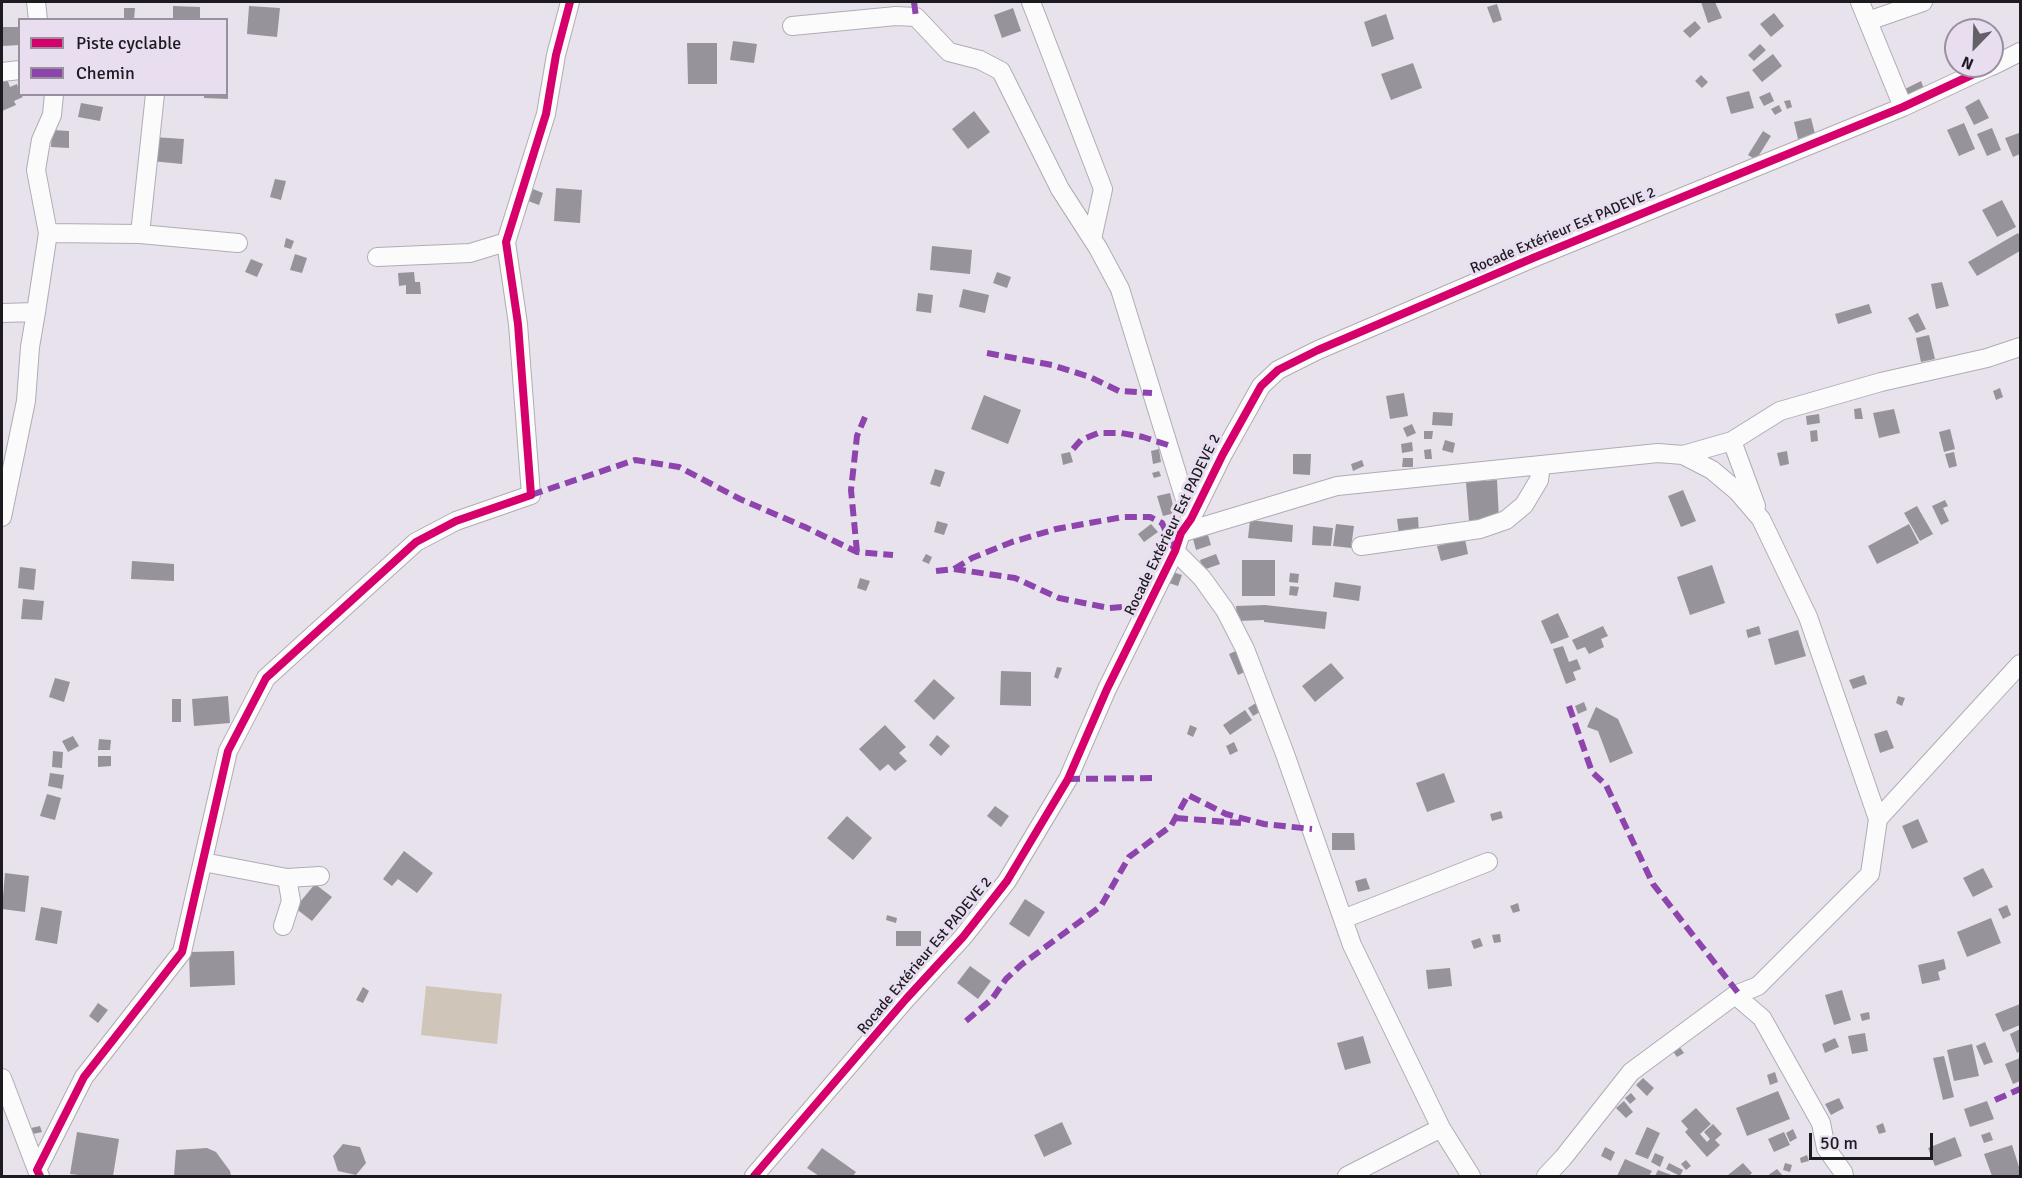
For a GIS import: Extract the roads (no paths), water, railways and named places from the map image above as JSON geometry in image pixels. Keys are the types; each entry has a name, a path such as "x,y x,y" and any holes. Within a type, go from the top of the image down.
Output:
{"street":[{"path":"36,2 38,18"},
{"path":"39,1173 84,1077 182,952 228,751 266,678 416,542 456,521 531,495 518,324 506,242 546,114 556,55 570,2"},
{"path":"1031,2 1103,189 1092,239"},
{"path":"1860,2 1903,108"},
{"path":"1868,21 1923,2"},
{"path":"792,26 916,16 949,52 980,60 1001,71 1060,189 1120,289 1186,526 1336,486 1658,453 1683,455 1732,441 1780,411 1881,382 1987,358 2020,347"},
{"name":"Rocade Extérieur Est PADEVE 2","path":"2004,60 2020,52"},
{"path":"2,72 18,69"},
{"name":"Rocade Extérieur Est PADEVE 2","path":"754,1176 906,999 963,937 1007,880 1068,778 1107,689 1186,526 1245,412 1261,386 1278,370 1318,350 1533,258 1903,108 1967,78"},
{"path":"2,517 26,401 30,347 48,233 36,170 41,140 52,115 54,96"},
{"path":"140,234 154,96"},
{"path":"48,233 140,234 238,243"},
{"path":"377,257 470,253 506,242"},
{"path":"2,313 36,312"},
{"path":"1546,1176 1631,1072 1735,995 1758,986 1870,874 1878,819 1808,617 1761,519 1732,441"},
{"path":"1683,455 1712,470 1737,491 1761,519"},
{"path":"1361,546 1480,528 1506,520 1524,505 1539,480 1540,465"},
{"path":"1175,551 1202,578 1225,610 1245,649 1285,754 1352,945 1441,1128 1471,1176"},
{"path":"1878,819 2020,664"},
{"path":"203,862 287,878 320,876"},
{"path":"1343,919 1488,862"},
{"path":"283,926 291,901 287,878"},
{"path":"1735,995 1762,1018 1821,1123 1826,1148 1844,1176"},
{"path":"2,1078 39,1173"},
{"path":"1347,1176 1441,1128"}]}
